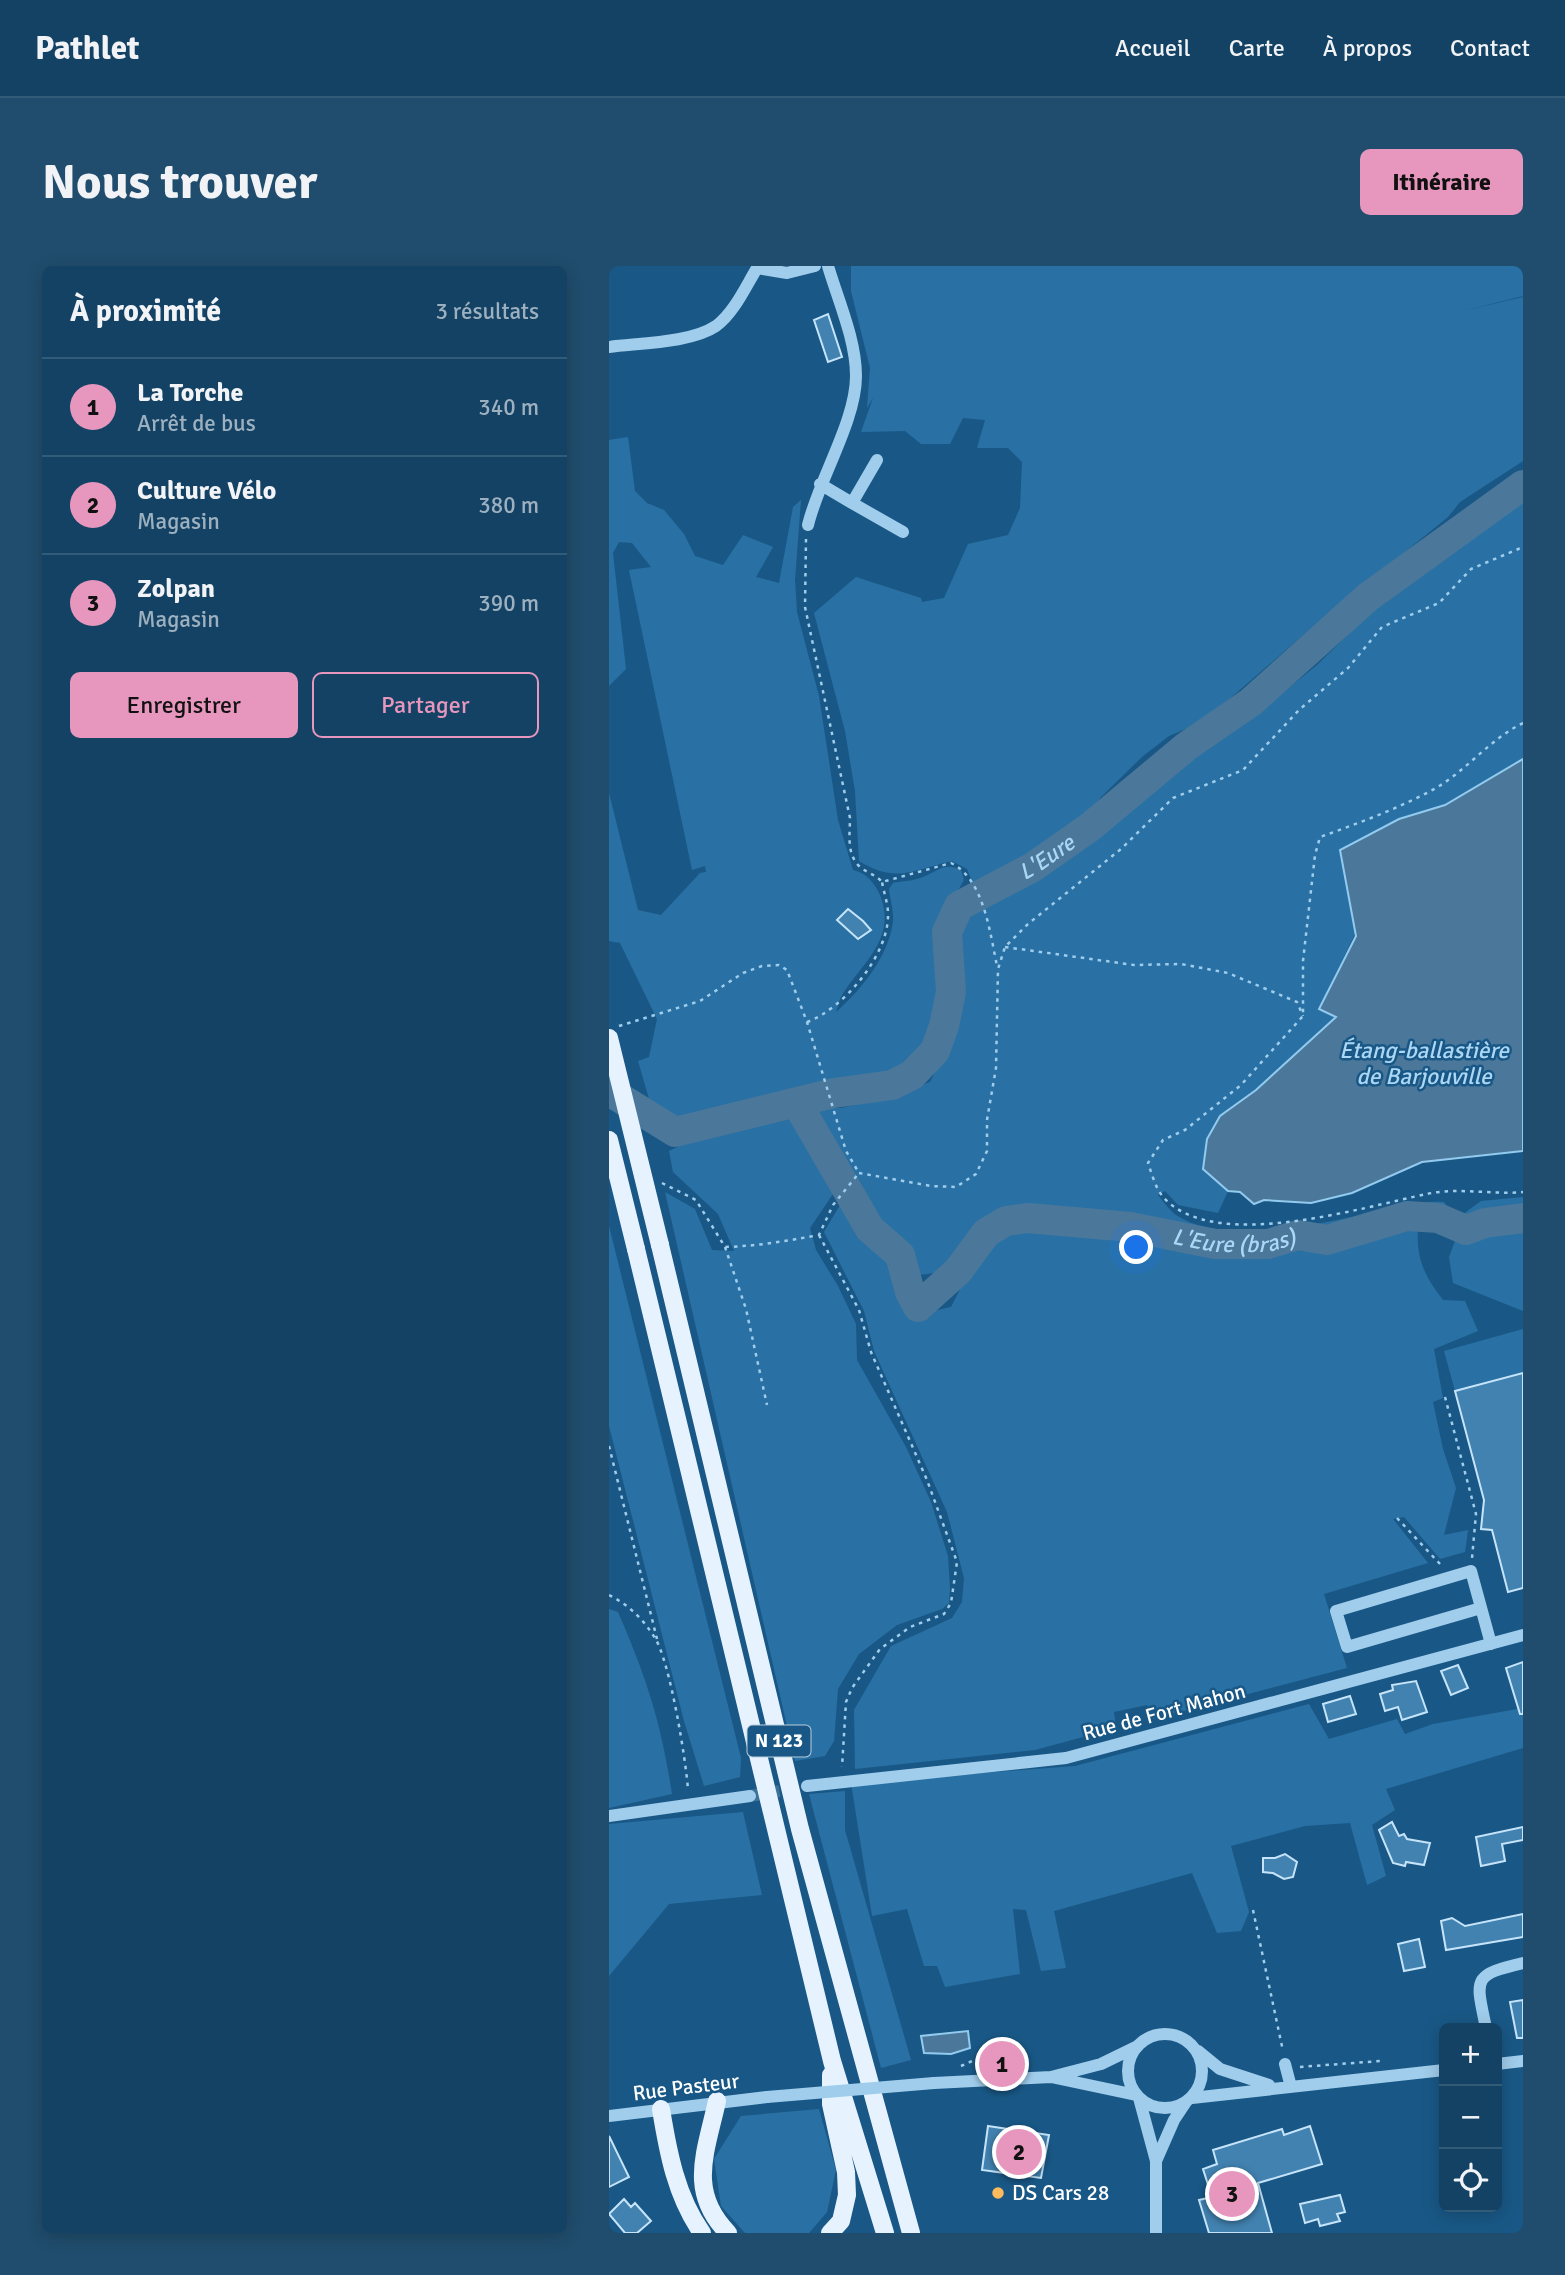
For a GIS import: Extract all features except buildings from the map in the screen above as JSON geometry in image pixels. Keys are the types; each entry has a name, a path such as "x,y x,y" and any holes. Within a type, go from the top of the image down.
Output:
{"main road":[{"name":"N 123","path":"613,1032 660,1245 800,1829 911,2233"},
{"name":"N 123","path":"609,1140 832,2061 884,2233"},
{"path":"830,2233 841,2221 846,2195 842,2150 831,2104 832,2061"},
{"path":"717,2101 702,2188 712,2217 727,2233"},
{"path":"661,2109 677,2182 692,2219 702,2233"}],"street":[{"path":"609,347 683,338 716,326 731,309 757,267 787,273 815,266"},
{"path":"808,525 820,484 851,410 856,376 852,348 828,266"},
{"path":"852,503 877,460"},
{"path":"820,484 903,533"},
{"path":"1481,1608 1347,1647 1336,1611 1471,1572 1481,1608 1490,1644"},
{"name":"Rue de Fort Mahon","path":"807,1786 1066,1758 1523,1635"},
{"path":"609,1816 750,1796"},
{"path":"1485,2023 1478,1989 1482,1980 1491,1970 1523,1963"},
{"path":"1051,2077 1101,2064 1154,2035 1166,2033 1178,2036 1220,2069 1285,2087"},
{"path":"1138,2046 1129,2062 1128,2075 1138,2096 1156,2161 1156,2233"},
{"path":"1156,2161 1174,2120 1203,2076 1196,2050"},
{"path":"1502,2063 1523,2061"},
{"path":"1285,2087 1286,2066"},
{"path":"1051,2077 1138,2096 1159,2108 1171,2109 1189,2100 1439,2071"},
{"name":"Rue Pasteur","path":"609,2116 717,2101 1051,2077"}],"path":[{"path":"807,1022 820,1017 850,993 883,942 888,915 882,882 874,873 860,868 850,853 850,818 805,607 808,525"},
{"path":"998,969 1005,947 1028,924 1121,849 1173,798 1243,769 1299,710 1348,668 1381,627 1439,603 1471,569 1523,547"},
{"path":"1523,723 1489,744 1437,787 1320,837 1315,855 1303,961 1303,1016 1241,1085 1185,1130 1163,1140 1148,1163 1163,1197 1185,1213 1212,1223 1236,1224 1368,1209 1429,1193 1523,1192"},
{"path":"613,1032 700,1001 743,972 779,965 787,970 807,1022 846,1151 859,1173 931,1186 956,1187 976,1174 987,1151 987,1120 996,1068 998,969 986,917 970,878 963,869 951,863 882,882"},
{"path":"1005,947 1134,965 1181,964 1228,973 1297,1002 1303,1016"},
{"path":"819,1235 833,1205 846,1193 859,1173"},
{"path":"662,1183 696,1200 725,1247 746,1309 767,1405"},
{"path":"725,1247 786,1243 819,1235"},
{"path":"819,1235 859,1310 871,1352 927,1480 957,1562 951,1603 944,1614 910,1627 888,1643 852,1688 846,1702 842,1774"},
{"path":"1445,1396 1476,1514 1471,1572"},
{"path":"609,1446 687,1770 685,1807"},
{"path":"1397,1518 1453,1577"},
{"path":"609,1595 626,1603 639,1618 656,1640 661,1656"},
{"path":"1254,1910 1286,2066 1391,2061"},
{"path":"939,2083 944,2073 992,2052 1005,2050"}],"shaded area":[{"path":"851,266 1523,266 1523,296 1463,311 1523,297 1523,461 1460,502 1448,517 1309,630 1204,721 1169,736 1143,756 1101,797 1073,834 976,891 967,869 952,861 905,873 884,872 859,861 855,791 845,731 814,613 856,577 921,598 922,602 944,598 968,544 1008,535 1020,508 1022,462 1008,448 977,448 985,420 963,418 950,444 921,444 905,431 861,432 873,398 867,408 870,368 851,291"},
{"path":"628,437 635,491 647,503 664,510 684,534 695,556 723,565 743,535 773,547 756,577 779,583 793,507 801,500 795,580 797,612 819,696 838,820 853,870 862,873 872,882 880,895 884,911 881,938 841,997 836,1012 864,983 886,947 893,921 889,889 893,883 919,878 950,867 961,870 964,880 945,913 934,945 944,1009 932,1038 914,1067 885,1078 848,1079 834,1083 823,1093 677,1125 652,1109 638,1061 649,1057 657,1019 620,943 609,941 609,793 638,910 661,915 700,873 706,872 705,866 692,870 629,570 651,567 632,543 619,542 613,553 626,669 609,686 609,440"},
{"path":"1523,500 1523,759 1445,805 1399,819 1340,850 1355,934 1319,1009 1337,1016 1256,1090 1220,1116 1207,1139 1203,1168 1228,1191 1218,1213 1178,1205 1165,1191 1158,1195 1176,1215 1195,1224 1244,1231 1299,1227 1416,1203 1444,1202 1451,1211 1418,1229 1418,1240 1420,1259 1431,1283 1443,1300 1465,1301 1478,1331 1434,1349 1443,1398 1433,1402 1443,1449 1456,1488 1444,1535 1468,1530 1465,1552 1440,1559 1404,1517 1393,1519 1428,1563 1324,1594 1347,1668 1153,1719 1147,1705 1114,1712 1116,1728 1035,1750 855,1769 854,1710 891,1646 952,1618 962,1602 964,1578 947,1512 874,1351 864,1311 824,1232 840,1205 833,1194 810,1228 816,1250 838,1286 856,1324 857,1360 906,1447 931,1502 948,1556 950,1589 949,1603 942,1609 897,1625 859,1654 838,1689 834,1741 825,1756 795,1761 665,1192 695,1209 712,1250 734,1251 718,1214 673,1172 669,1151 702,1135 729,1134 815,1108 841,1108 890,1097 930,1082 951,1040 959,1003 953,936 963,915 1064,855 1142,788 1264,708 1317,665 1411,573 1505,508","holes":["1012,1205 981,1248 951,1307 906,1317 906,1272 923,1275 952,1265"]},
{"path":"1523,1197 1523,1311 1453,1283 1449,1257 1456,1238 1480,1233 1455,1220 1481,1201"},
{"path":"609,1226 741,1758 740,1777 704,1786 684,1721 609,1426"},
{"path":"1523,1329 1523,1373 1455,1391 1444,1351"},
{"path":"609,1609 618,1612 645,1680 658,1722 672,1794 609,1808"},
{"path":"1309,1704 1329,1739 1397,1719 1405,1734 1433,1724 1523,1708 1523,1748 1386,1789 1395,1810 1372,1825 1386,1876 1367,1885 1350,1823 1305,1826 1231,1846 1249,1912 1241,1931 1217,1933 1192,1873 1054,1911 1066,1968 1041,1971 1026,1910 1013,1909 1020,1974 945,1987 937,1966 924,1966 907,1909 872,1916 851,1783 1075,1766"},
{"path":"845,1791 845,1830 911,2060 881,2068 809,1794"},
{"path":"743,1812 762,1895 669,1904 609,1976 609,1824"},
{"path":"819,2109 836,2170 827,2212 809,2233 745,2233 721,2206 714,2159 741,2116"}],"water":[{"name":"Étang-ballastière de Barjouville","path":"1523,759 1523,1151 1422,1162 1352,1193 1311,1203 1264,1200 1254,1204 1240,1192 1228,1191 1203,1169 1207,1139 1220,1116 1256,1090 1336,1017 1319,1009 1356,936 1340,850 1399,819 1445,805"},
{"path":"968,2031 970,2048 951,2054 924,2053 921,2036"}],"waterway":[{"name":"L'Eure","path":"609,1091 675,1132 834,1093 892,1085 912,1075 935,1051 944,1026 951,992 947,932 959,906 1033,867 1090,827 1187,746 1251,702 1368,597 1523,485"},
{"name":"L'Eure (bras)","path":"798,1105 870,1229 900,1255 910,1292 918,1307 958,1271 986,1233 1006,1221 1028,1218 1130,1227 1215,1244 1268,1244 1298,1235 1327,1240 1407,1216 1438,1218 1466,1230 1485,1223 1523,1218"}],"tunnel":[{"path":"750,1796 798,1788"}],"place":[{"name":"La Torche","path":"1002,2064"},
{"name":"Culture Vélo","path":"1019,2152"},
{"name":"DS Cars 28","path":"998,2193"},
{"name":"Zolpan","path":"1232,2194"}]}
